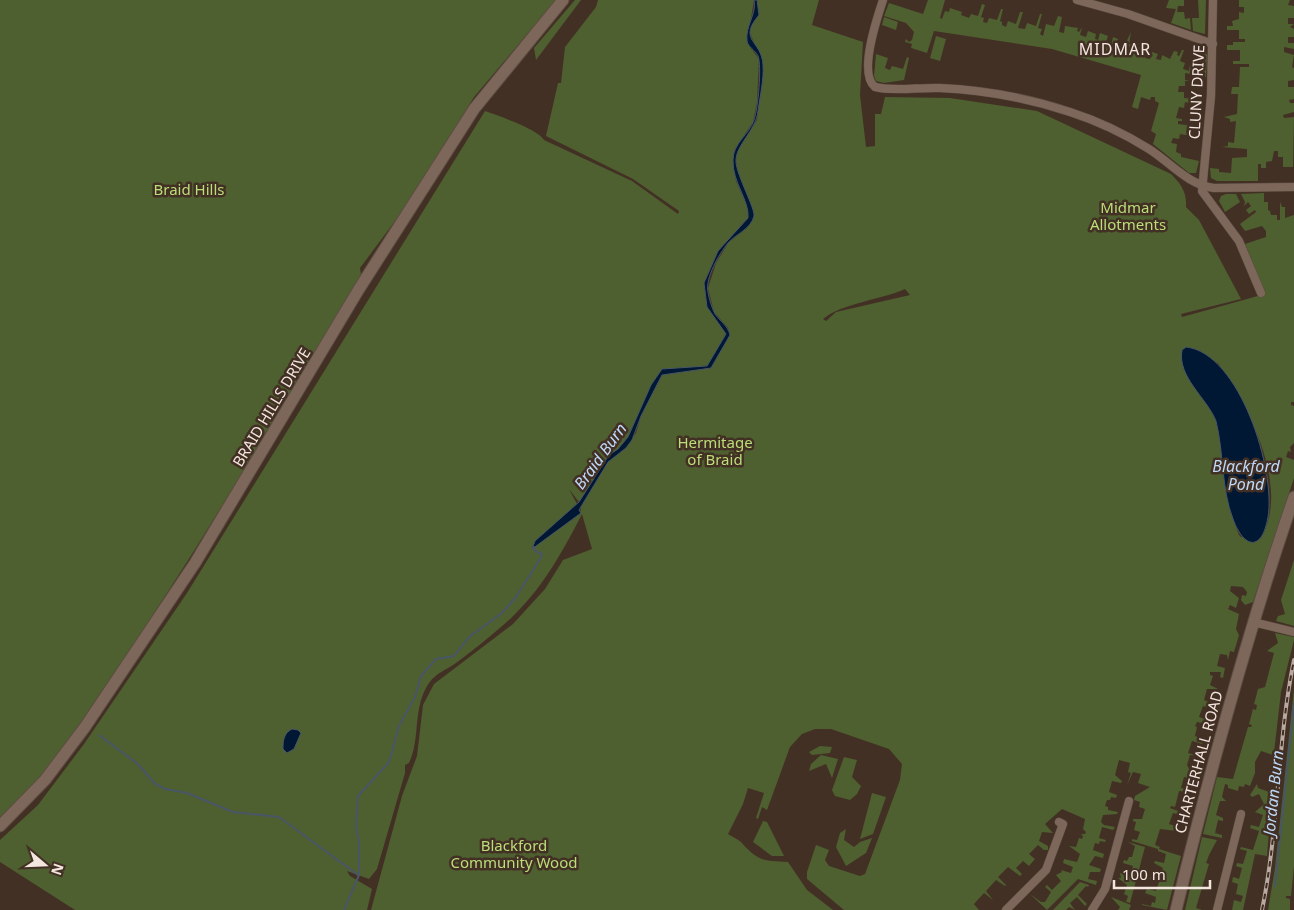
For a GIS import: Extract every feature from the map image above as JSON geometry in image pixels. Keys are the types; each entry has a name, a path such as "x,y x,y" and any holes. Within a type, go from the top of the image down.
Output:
{"street":[{"name":"BRAID HILLS DRIVE","path":"0,826 46,780 101,703 195,563 359,289 470,114 505,68 563,0"},
{"path":"883,0 871,46 868,78 873,86 878,88 923,87 972,90 1022,98 1072,112 1138,142 1193,183 1202,186 1214,188 1294,187"},
{"path":"1077,0 1128,14 1212,44"},
{"name":"CLUNY DRIVE","path":"1202,186 1210,120 1213,0"},
{"path":"1202,186 1205,196 1243,247 1261,294"},
{"name":"CHARTERHALL ROAD","path":"1176,910 1212,762 1253,622 1294,497"},
{"path":"1253,622 1294,632"},
{"path":"1092,910 1103,893 1129,801"},
{"path":"1216,910 1241,814"},
{"path":"1006,910 1046,870 1063,824 1059,822"}],"green space":[{"name":"Braid Hills","path":"0,0 556,0 474,97 407,205 360,268 361,275 243,471 152,616 65,745 18,801 0,818"},
{"path":"575,0 581,0 536,60 534,48"},
{"path":"598,0 754,0 747,43 759,59 757,102 753,122 735,149 733,163 736,181 748,208 748,218 718,251 704,283 707,307 726,333 709,365 662,370 651,385 628,437 618,449 609,455 579,502 569,489 577,504 535,541 532,548 580,514 579,510 581,511 581,507 608,462 626,448 636,433 641,416 662,375 711,368 730,335 728,328 714,312 708,288 716,263 728,243 746,229 754,216 753,209 741,184 736,162 737,152 757,120 763,64 750,33 752,22 759,14 757,0 819,0 812,25 863,42 860,95 866,147 875,146 875,114 881,114 885,97 950,98 1037,111 1171,174 1183,189 1186,207 1199,220 1241,299 1181,314 1182,317 1265,294 1245,244 1266,237 1266,231 1262,226 1245,231 1240,224 1256,212 1255,210 1249,214 1246,210 1251,206 1248,202 1244,206 1245,202 1241,194 1264,193 1264,202 1268,202 1268,210 1271,215 1277,215 1277,220 1280,220 1280,202 1282,207 1285,207 1285,218 1294,215 1294,402 1291,402 1291,405 1294,406 1294,443 1290,447 1291,452 1288,451 1286,457 1294,460 1294,478 1253,602 1245,605 1241,600 1242,595 1246,596 1247,592 1243,587 1231,586 1230,591 1239,598 1236,608 1230,605 1228,609 1239,614 1236,629 1239,635 1234,652 1230,651 1228,660 1227,655 1220,654 1217,666 1225,668 1223,678 1220,677 1221,672 1210,672 1210,675 1213,676 1210,685 1218,689 1207,689 1204,700 1211,703 1210,708 1203,706 1199,717 1208,720 1206,728 1201,727 1202,723 1197,722 1195,726 1197,727 1195,736 1203,739 1202,744 1192,741 1188,753 1198,756 1190,755 1187,765 1196,774 1191,773 1193,779 1184,777 1181,788 1190,790 1189,792 1179,791 1175,807 1171,806 1170,808 1181,812 1180,815 1173,813 1169,824 1178,827 1177,831 1160,829 1155,845 1160,847 1159,849 1181,856 1167,910 1142,905 1151,906 1152,902 1155,903 1156,897 1145,893 1147,889 1156,891 1159,882 1150,879 1152,875 1160,877 1163,868 1154,863 1155,861 1164,863 1166,854 1158,851 1158,849 1132,841 1132,839 1137,840 1140,832 1134,830 1136,822 1133,819 1142,819 1145,809 1139,807 1140,802 1134,800 1135,796 1150,787 1138,783 1141,774 1133,772 1127,785 1131,773 1128,772 1130,763 1119,760 1115,775 1122,781 1121,783 1112,781 1109,792 1117,795 1116,798 1111,797 1110,800 1107,800 1105,806 1108,807 1108,810 1118,812 1117,814 1103,815 1101,822 1104,825 1115,827 1113,830 1102,827 1099,838 1106,840 1105,842 1100,841 1099,844 1095,843 1093,850 1104,854 1103,858 1095,856 1089,865 1101,869 1100,872 1090,872 1088,879 1097,881 1096,885 1078,879 1047,910 1030,894 1041,902 1045,902 1051,892 1045,887 1047,885 1052,890 1061,881 1056,875 1062,872 1061,870 1071,873 1073,867 1063,863 1064,859 1077,862 1080,854 1069,846 1076,847 1079,838 1082,839 1083,836 1081,834 1085,834 1086,832 1083,829 1085,819 1062,809 1045,824 1053,833 1042,832 1039,841 1048,846 1048,850 1044,850 1038,845 1029,854 1035,859 1029,866 1023,861 1016,868 1022,874 1020,876 1008,867 998,877 1006,885 996,880 986,891 993,900 984,893 974,904 979,910 844,910 807,879 807,872 816,845 829,850 825,860 829,866 860,876 865,874 900,780 902,764 889,749 831,729 815,729 802,734 790,747 767,810 762,807 758,819 756,818 764,793 748,788 743,804 728,834 740,841 757,857 772,861 788,862 807,890 833,910 371,910 402,796 417,756 423,705 434,684 513,624 545,589 563,560 592,549 582,514 547,575 526,602 484,641 429,683 420,703 413,753 409,763 405,765 405,773 377,869 369,879 347,871 350,876 372,889 367,910 75,910 0,862 0,840 38,805 84,744 187,593 485,111 526,127 544,140 632,181 678,214 679,211 633,179 546,136 558,83 561,83 565,47 596,7","holes":["905,289 910,295 836,312 826,321 823,319 840,309","1181,356 1218,363 1242,401 1253,424 1262,447 1271,495 1269,517 1261,538 1241,537 1239,535 1230,507 1216,421 1191,381"]},
{"path":"928,0 945,0 940,18 942,19 945,11 949,12 950,8 962,12 961,15 969,18 971,14 978,16 982,4 985,5 981,17 984,18 983,22 987,23 989,18 997,20 1001,9 1003,9 1000,21 1006,27 1008,21 1016,24 1020,12 1023,12 1018,28 1025,29 1027,23 1036,26 1040,14 1042,14 1038,28 1042,29 1040,34 1043,36 1046,24 1054,26 1058,16 1062,17 1059,32 1064,33 1065,26 1078,28 1077,31 1079,32 1082,27 1080,35 1086,37 1088,31 1096,34 1095,39 1098,40 1100,33 1108,36 1106,42 1108,46 1111,46 1113,37 1118,39 1115,48 1122,51 1131,32 1129,44 1134,45 1131,52 1136,55 1139,47 1146,49 1147,44 1145,58 1150,59 1152,52 1158,54 1156,59 1161,60 1162,55 1170,59 1174,51 1178,52 1177,55 1179,56 1182,50 1184,50 1180,61 1185,63 1183,69 1189,71 1190,65 1197,67 1203,48 1207,55 1206,77 1185,73 1185,80 1190,81 1185,81 1185,86 1179,86 1178,92 1184,92 1184,98 1196,99 1190,100 1189,103 1185,102 1184,108 1179,107 1176,118 1182,119 1182,121 1178,121 1178,124 1193,126 1187,126 1186,133 1192,136 1180,134 1179,139 1173,138 1171,143 1177,144 1176,152 1181,154 1181,157 1199,161 1196,173 1189,173 1153,144 1156,134 1151,131 1159,103 1155,101 1155,97 1151,97 1150,100 1141,97 1138,109 1132,107 1141,75 1052,49 934,31 927,53 911,48 912,44 905,42 906,39 909,42 912,40 914,32 906,23 884,16 889,3 923,14"},
{"path":"1169,0 1184,0 1184,6 1178,6 1177,12 1184,12 1185,19 1190,18 1191,30 1171,23 1176,9 1166,8"},
{"path":"1198,0 1206,0 1205,34 1193,31 1192,18 1199,18"},
{"path":"1239,0 1290,0 1288,5 1294,6 1294,18 1288,18 1288,24 1294,24 1290,27 1294,29 1294,37 1288,37 1288,43 1294,43 1294,49 1284,47 1284,52 1294,55 1292,67 1294,68 1294,80 1288,81 1288,87 1294,87 1294,99 1289,100 1290,103 1294,103 1294,112 1283,115 1284,118 1294,117 1293,167 1283,167 1283,157 1278,157 1278,151 1274,151 1272,161 1266,162 1266,168 1261,168 1261,164 1258,164 1258,181 1217,181 1211,178 1210,168 1219,169 1219,172 1231,173 1232,158 1247,157 1247,149 1222,147 1228,146 1228,142 1234,143 1236,121 1230,122 1230,119 1224,117 1237,114 1238,94 1231,94 1232,87 1239,87 1240,67 1249,67 1249,64 1233,64 1233,61 1240,61 1240,50 1227,50 1227,45 1233,45 1233,42 1245,42 1245,39 1239,39 1239,30 1227,30 1227,26 1233,26 1232,21 1239,19 1239,12 1244,13 1244,7 1239,7"},
{"path":"884,17 898,22 896,30 882,25"},
{"path":"936,36 946,39 940,61 930,58"},
{"path":"876,54 888,58 885,68 890,70 892,66 903,69 907,57 909,58 904,80 884,83 876,81 874,76"},
{"path":"1236,194 1240,202 1225,212 1219,201 1221,196"},
{"path":"1294,560 1294,626 1276,621 1278,616 1285,614 1281,600"},
{"path":"1275,633 1294,637 1294,640 1281,692 1273,761 1271,761 1273,755 1261,751 1255,762 1255,773 1250,786 1245,784 1244,787 1239,786 1238,791 1228,788 1228,785 1225,784 1222,797 1226,801 1220,801 1216,815 1223,818 1223,821 1218,820 1215,833 1222,835 1222,838 1203,834 1217,777 1233,779 1248,727 1252,725 1249,724 1253,709 1256,710 1257,705 1254,704 1258,689 1265,687 1274,653 1267,651 1278,643"},
{"path":"1294,689 1294,866 1291,896 1286,896 1286,898 1290,899 1290,910 1268,910 1275,868"},
{"path":"820,746 832,747 830,753 812,755 809,752"},
{"path":"821,755 838,759 832,778 826,764 809,771 811,764"},
{"path":"844,757 857,760 852,777 861,786 857,794 850,800 835,796 832,790"},
{"path":"1257,784 1258,788 1272,793 1267,856 1255,854 1243,910 1232,910 1234,900 1241,902 1243,896 1236,894 1238,884 1232,882 1233,877 1239,879 1242,868 1236,866 1237,863 1243,864 1247,851 1240,849 1241,847 1253,850 1259,831 1250,828 1251,825 1259,827 1263,815 1255,812 1264,804 1259,794 1252,797 1250,795"},
{"path":"872,793 886,797 873,834 860,839"},
{"path":"763,821 767,822 784,856 772,856 753,842"},
{"path":"846,829 844,840 854,847 860,842 872,838 866,853 846,866 836,847 840,833"},
{"path":"1202,837 1217,840 1206,863 1209,864 1196,908 1202,910 1185,910"},
{"path":"1128,842 1145,847 1130,903 1126,902 1128,896 1124,894 1127,885 1118,878 1121,878 1120,873 1130,876 1133,866 1123,863 1124,860 1127,861 1129,857 1132,857 1135,846"},
{"path":"1080,882 1089,885 1078,895 1087,904 1085,906 1077,897 1070,903 1075,910 1069,907 1066,910 1053,910"},
{"path":"1111,897 1131,905 1129,910 1118,910 1120,907"}],"water":[{"path":"754,0 757,0 759,15 750,30 750,36 762,57 762,82 754,125 739,150 736,162 754,216 747,228 731,240 721,253 711,273 708,286 709,298 714,312 726,326 730,335 711,368 662,375 641,416 632,440 626,448 608,462 579,510 581,513 532,549 535,541 579,502 609,455 618,449 628,437 651,385 662,369 707,366 726,334 707,307 704,283 718,251 748,218 746,205 735,176 733,160 738,144 752,125 757,107 760,78 759,61 757,54 747,41 754,10"},
{"name":"Blackford Pond","path":"1186,347 1205,354 1223,370 1238,391 1250,417 1260,445 1269,497 1268,517 1265,528 1262,536 1257,541 1247,541 1237,529 1233,519 1226,495 1216,421 1184,369 1182,350"},
{"path":"292,729 298,730 301,733 294,749 287,753 283,749 284,740 287,733"}],"waterway":[{"name":"Braid Burn","path":"344,910 359,875 359,843 356,827 358,796 389,762 399,726 415,697 421,676 436,659 454,656 469,637 502,613 516,597 540,559 542,554 535,551 534,547"},
{"name":"Jordan Burn","path":"1275,886 1294,703"},
{"path":"99,735 138,764 154,783 165,789 187,793 233,812 279,817 358,875"}],"railway":[{"path":"1262,910 1272,848 1284,722 1294,660"}],"district":[{"name":"MIDMAR","path":"1115,49"}],"park label":[{"name":"Midmar Allotments","path":"1128,216"},
{"name":"Hermitage of Braid","path":"715,450"},
{"name":"Blackford Community Wood","path":"514,854"}]}
